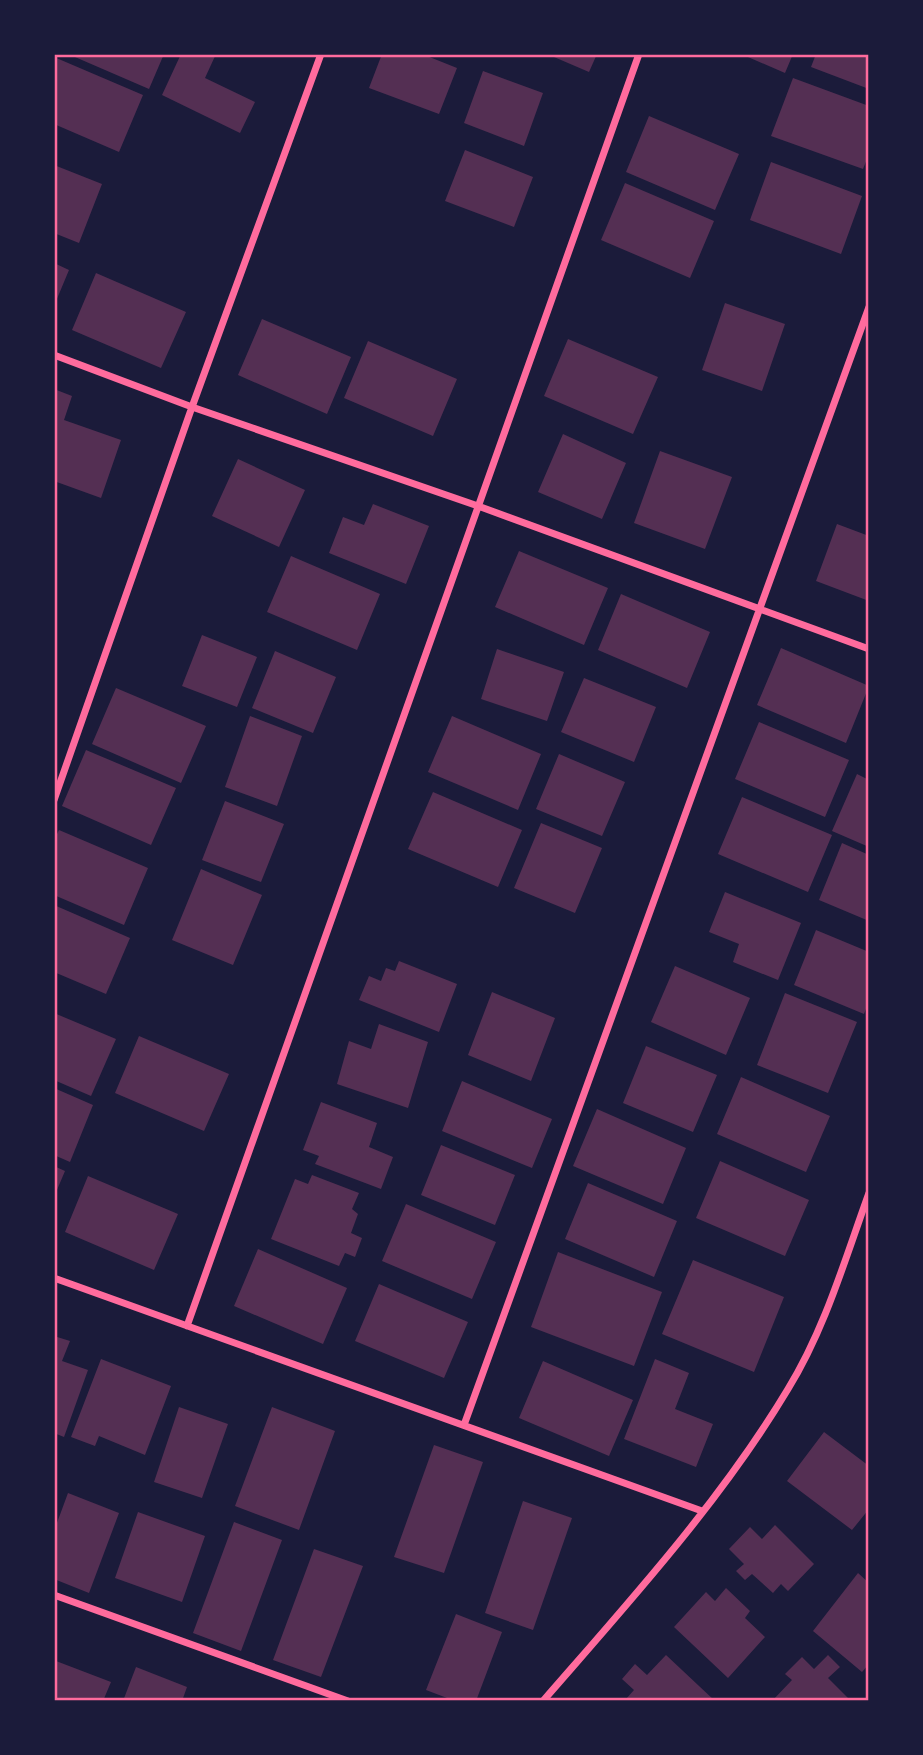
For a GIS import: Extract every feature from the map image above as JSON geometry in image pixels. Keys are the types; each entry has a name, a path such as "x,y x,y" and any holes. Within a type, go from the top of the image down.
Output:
{"street":[{"path":"54,800 192,407 321,54"},
{"path":"187,1326 639,54"},
{"path":"464,1426 869,307"},
{"path":"54,355 869,649"},
{"path":"543,1701 667,1558 789,1388 828,1309 869,1193"},
{"path":"54,1278 702,1511"},
{"path":"54,1595 348,1701"}],"building":[{"path":"68,54 164,54 149,89"},
{"path":"181,54 216,54 205,78 255,102 240,133 162,95"},
{"path":"382,54 422,54 457,68 439,114 369,88"},
{"path":"547,54 597,54 589,72"},
{"path":"741,54 793,54 785,73"},
{"path":"816,54 869,54 869,89 811,67"},
{"path":"54,57 143,95 119,152 54,124"},
{"path":"483,71 543,93 524,146 464,123"},
{"path":"793,78 869,106 869,154 863,169 771,136"},
{"path":"649,116 739,154 715,210 626,172"},
{"path":"465,150 533,177 514,227 445,201"},
{"path":"771,162 862,196 841,254 750,220"},
{"path":"54,165 102,184 79,243 54,233"},
{"path":"625,183 714,221 690,278 601,240"},
{"path":"54,263 69,270 54,306"},
{"path":"96,273 186,312 161,368 72,330"},
{"path":"725,303 785,324 762,391 702,370"},
{"path":"262,319 351,357 327,414 238,375"},
{"path":"568,339 658,377 633,434 544,396"},
{"path":"368,341 457,379 433,436 344,398"},
{"path":"54,389 72,396 64,420 121,440 101,498 54,481"},
{"path":"563,434 626,463 602,519 538,492"},
{"path":"660,451 732,477 705,549 634,523"},
{"path":"238,459 305,490 279,547 212,516"},
{"path":"373,504 429,526 406,584 329,553 343,517 364,525"},
{"path":"837,524 869,536 869,601 816,581"},
{"path":"519,551 608,588 584,645 495,607"},
{"path":"291,556 380,594 357,650 267,612"},
{"path":"621,594 710,632 687,688 598,650"},
{"path":"202,635 257,657 237,707 182,686"},
{"path":"781,648 869,686 846,743 757,705"},
{"path":"497,649 564,672 547,721 481,699"},
{"path":"275,651 336,677 313,733 252,708"},
{"path":"584,678 656,707 634,762 561,732"},
{"path":"116,688 206,726 181,783 92,744"},
{"path":"250,716 302,736 277,806 225,787"},
{"path":"452,716 541,754 518,810 428,772"},
{"path":"759,722 849,760 825,817 735,779"},
{"path":"86,750 176,788 151,845 62,806"},
{"path":"559,754 625,782 602,836 536,809"},
{"path":"857,774 869,780 869,847 832,831"},
{"path":"433,792 522,830 498,887 408,849"},
{"path":"742,797 832,835 808,892 718,854"},
{"path":"225,801 284,824 261,882 202,860"},
{"path":"541,823 602,848 575,913 514,888"},
{"path":"59,830 148,868 124,925 54,895 54,840"},
{"path":"842,843 869,855 869,921 819,900"},
{"path":"201,869 262,895 233,965 172,940"},
{"path":"725,892 801,923 778,980 733,962 739,944 709,932"},
{"path":"54,905 130,938 106,994 54,972"},
{"path":"816,930 869,952 869,1001 864,1014 794,985"},
{"path":"399,961 457,984 439,1032 359,1000 369,976 381,981 386,968 395,971"},
{"path":"675,966 750,998 726,1055 651,1022"},
{"path":"492,992 555,1018 531,1081 468,1055"},
{"path":"785,993 857,1022 828,1093 757,1065"},
{"path":"54,1013 116,1039 91,1096 54,1080"},
{"path":"379,1024 428,1042 408,1108 337,1084 349,1041 371,1049"},
{"path":"139,1036 229,1074 204,1131 115,1093"},
{"path":"646,1046 717,1075 693,1132 623,1103"},
{"path":"741,1077 830,1116 806,1172 717,1134"},
{"path":"462,1081 552,1119 532,1168 442,1131"},
{"path":"54,1088 93,1105 70,1162 54,1155"},
{"path":"321,1102 377,1123 369,1147 393,1157 381,1189 315,1164 319,1156 303,1150"},
{"path":"597,1109 686,1148 663,1204 573,1166"},
{"path":"441,1145 515,1175 495,1225 421,1195"},
{"path":"720,1161 809,1200 785,1256 696,1218"},
{"path":"54,1166 65,1171 54,1197"},
{"path":"312,1175 359,1193 352,1209 358,1214 351,1233 362,1238 355,1257 345,1253 339,1266 271,1239 295,1179 308,1184"},
{"path":"88,1176 178,1214 154,1270 65,1232"},
{"path":"588,1183 677,1221 654,1277 565,1239"},
{"path":"406,1204 496,1242 472,1299 382,1261"},
{"path":"258,1249 347,1288 323,1344 234,1306"},
{"path":"558,1252 662,1292 634,1366 531,1327"},
{"path":"693,1260 784,1297 754,1372 662,1334"},
{"path":"379,1284 468,1322 444,1378 355,1341"},
{"path":"54,1336 70,1341 62,1361 88,1370 64,1437 54,1433"},
{"path":"101,1359 171,1386 145,1455 99,1436 95,1446 71,1437"},
{"path":"655,1359 689,1373 675,1409 713,1424 696,1467 624,1439"},
{"path":"543,1361 633,1400 609,1456 519,1418"},
{"path":"179,1407 228,1424 202,1498 154,1482"},
{"path":"272,1407 335,1431 299,1530 235,1506"},
{"path":"824,1432 869,1466 869,1509 852,1530 787,1481"},
{"path":"434,1445 483,1462 444,1573 394,1557"},
{"path":"68,1493 119,1513 89,1593 54,1579 54,1531"},
{"path":"523,1501 572,1518 533,1630 485,1613"},
{"path":"138,1512 205,1536 182,1602 115,1578"},
{"path":"234,1522 282,1540 241,1651 193,1633"},
{"path":"775,1525 814,1564 788,1591 781,1584 773,1593 752,1574 745,1580 736,1571 744,1564 729,1549 750,1527 762,1539"},
{"path":"314,1549 363,1566 321,1677 273,1660"},
{"path":"858,1573 869,1583 869,1664 862,1672 813,1631"},
{"path":"726,1588 750,1611 745,1618 765,1637 728,1678 674,1627 706,1592 715,1601"},
{"path":"456,1614 502,1632 476,1701 455,1701 426,1690"},
{"path":"666,1655 715,1701 628,1701 626,1699 634,1690 622,1679 635,1664 647,1675"},
{"path":"828,1655 840,1667 828,1678 851,1701 772,1701 792,1680 785,1674 802,1657 814,1669"},
{"path":"56,1661 111,1682 103,1701 54,1701"},
{"path":"136,1667 187,1687 182,1701 123,1701"}]}
